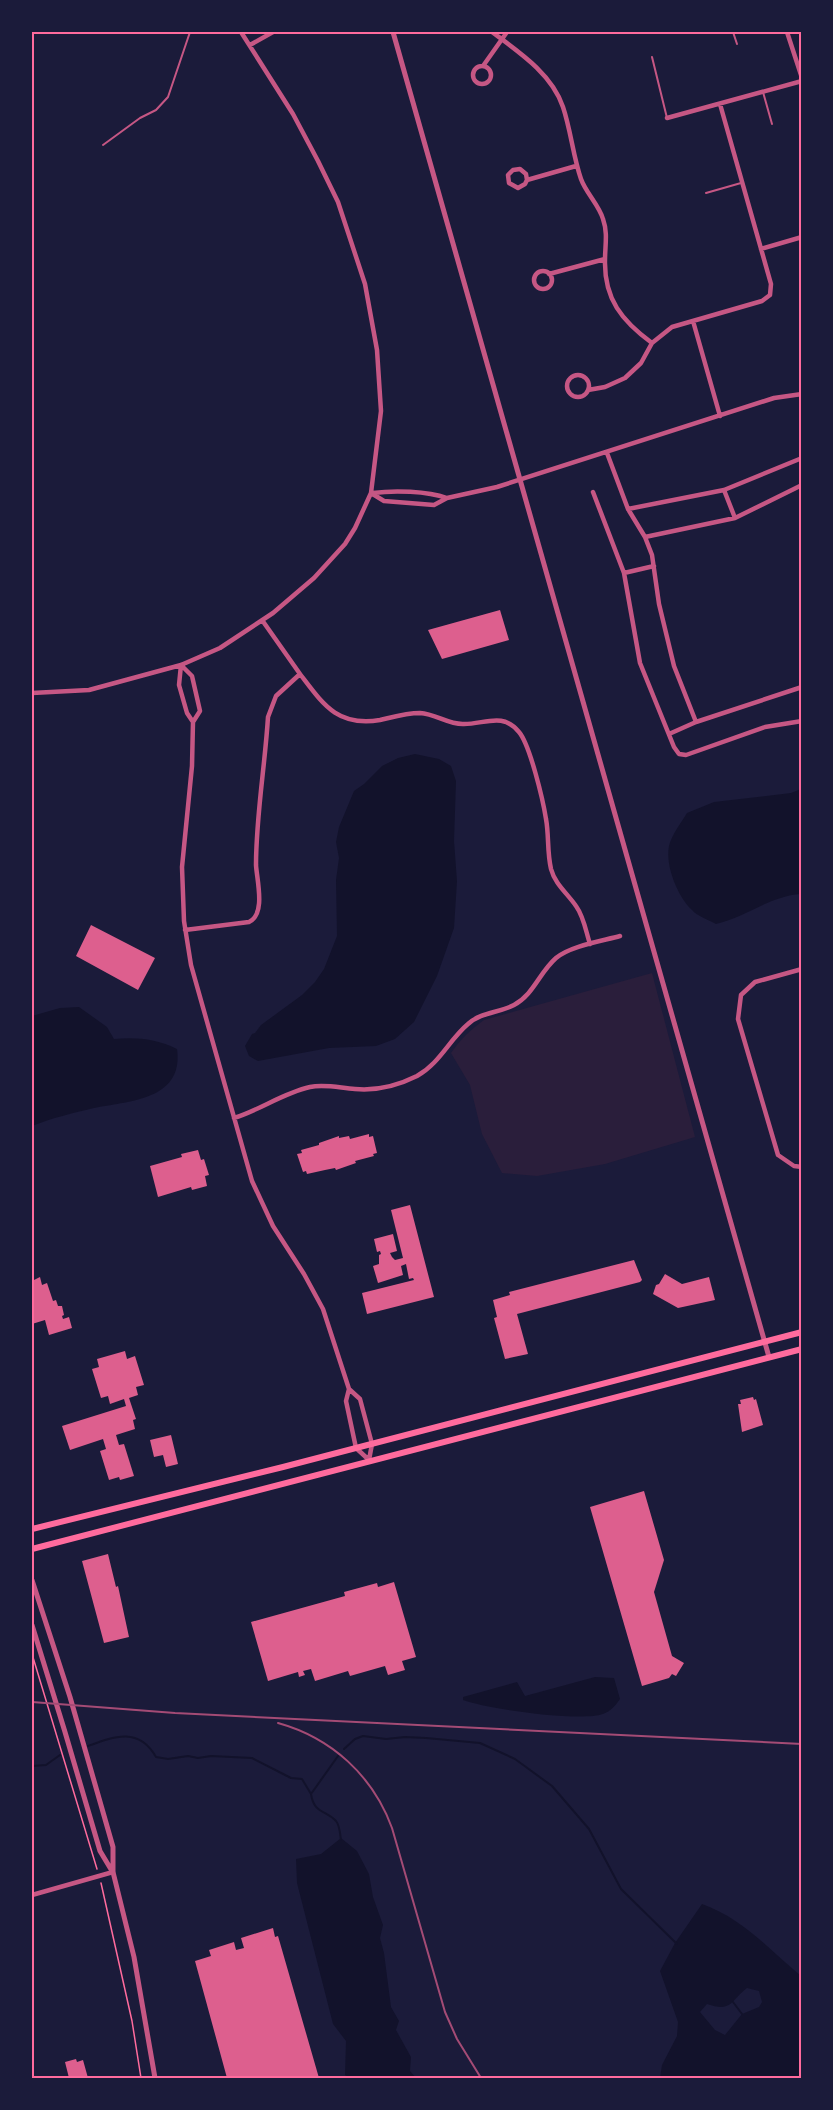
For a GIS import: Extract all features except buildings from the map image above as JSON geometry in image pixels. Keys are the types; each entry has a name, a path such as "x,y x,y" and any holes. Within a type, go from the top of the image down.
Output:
{"main road":[{"path":"32,1529 372,1444 801,1332"},
{"path":"32,1549 801,1349"}],"street":[{"path":"32,693 89,690 181,665 220,648 285,603 314,578 345,544 371,493 381,411 377,350 365,284 338,202 318,161 241,32"},
{"path":"250,45 273,32"},
{"path":"393,32 770,1357"},
{"path":"492,32 542,73 555,90 563,107 576,166 590,197 603,217 607,237 605,277 609,292 618,311 631,328 652,343"},
{"path":"483,66 489,69 492,76 488,82 482,84 475,81 473,74 476,68 483,66 507,32"},
{"path":"667,118 764,92 801,79 787,32"},
{"path":"588,390 587,380 581,376 575,376 568,383 568,390 573,396 584,396 588,390 605,387 625,378 641,363 652,343 672,327 762,301 770,294 772,286 720,104"},
{"path":"527,180 526,174 520,169 513,170 508,175 509,183 514,187 522,187 527,180 576,166"},
{"path":"761,249 801,237"},
{"path":"549,274 605,259"},
{"path":"693,321 720,416"},
{"path":"371,493 384,501 434,505 447,498 488,490 774,398 801,394"},
{"path":"607,453 628,509 645,537 652,555 659,604 674,666 696,722"},
{"path":"628,509 724,490 801,458"},
{"path":"645,537 735,518 801,485"},
{"path":"371,493 391,490 434,493 447,498"},
{"path":"724,490 735,518"},
{"path":"593,492 624,573 640,663 679,754 686,755 765,727 801,721"},
{"path":"624,573 654,566"},
{"path":"262,620 300,674 330,711 356,722 424,713 458,724 467,725 490,720 502,720 511,724 520,733 530,757 546,819 551,871 582,917 590,944"},
{"path":"181,665 179,685 187,713 194,722"},
{"path":"181,665 192,676 200,711 194,722 182,867 185,930 196,987 256,1191 273,1226 323,1309 349,1389 360,1399 372,1444 369,1460"},
{"path":"185,930 249,922 257,913 259,904 256,864 268,717 276,696 300,674"},
{"path":"669,734 696,722 801,687"},
{"path":"234,1118 310,1087 335,1086 377,1090 410,1079 438,1060 459,1032 470,1022 483,1014 518,1002 534,988 558,956 570,950 620,936"},
{"path":"801,969 755,982 741,995 738,1019 778,1155 794,1166 801,1167"},
{"path":"349,1389 346,1401 356,1448 369,1460"},
{"path":"32,1580 70,1697 113,1847 113,1872 134,1957 154,2079"},
{"path":"32,1625 100,1851 113,1872"},
{"path":"32,1895 113,1872"}],"lane":[{"path":"103,145 130,124 162,105 168,97 190,32"},
{"path":"733,32 737,44"},
{"path":"652,57 667,118"},
{"path":"764,92 772,124"},
{"path":"706,194 743,183"}],"path":[{"path":"32,1654 95,1865"},
{"path":"102,1888 132,2021 141,2079"}],"shaded area":[{"path":"415,754 439,759 451,766 456,781 454,841 457,881 454,928 437,976 414,1022 395,1039 376,1046 329,1048 258,1061 249,1056 245,1046 252,1034 315,982 324,969 337,936 336,880 339,858 336,842 339,827 354,791 382,766 398,758"},
{"path":"801,789 801,894 779,899 716,924 694,912 682,897 674,881 668,854 672,837 687,813 714,802 791,793"},
{"path":"652,973 695,1137 605,1164 537,1176 502,1173 482,1134 470,1085 451,1053 474,1027 484,1020"},
{"path":"79,1007 107,1027 114,1039 147,1039 177,1049 177,1066 172,1079 163,1088 137,1100 94,1108 32,1126 32,1016 60,1008"},
{"path":"595,1677 614,1678 620,1699 615,1706 603,1714 575,1716 533,1713 463,1700 463,1697 517,1682 525,1696"},
{"path":"341,1838 357,1851 369,1874 373,1897 383,1925 380,1938 391,2007 399,2021 396,2030 411,2057 410,2071 416,2078 350,2078 345,2075 346,2041 333,2024 297,1883 296,1859 321,1854"},
{"path":"702,1904 743,1926 801,1976 801,2078 660,2078 662,2065 677,2036 678,2022 660,1971 675,1943","holes":["747,1988 759,1991 762,2002 759,2007 742,2014 725,2035 715,2030 700,2012 707,2004 722,2007 730,2004"]}],"waterway":[{"path":"88,1746 126,1736 142,1741 156,1757 168,1759 188,1756 252,1758 291,1778 302,1779 311,1794"},
{"path":"344,1749 355,1739 363,1736 386,1739 426,1738 480,1743 515,1759 552,1786 589,1829 621,1889 677,1944"},
{"path":"32,1766 46,1765 60,1755"},
{"path":"338,1756 311,1794 315,1805 337,1823 341,1840"},
{"path":"733,2002 742,2014"}],"railway":[{"path":"32,1702 175,1713 802,1744"},
{"path":"278,1723 316,1738 333,1749 362,1776 384,1809 392,1828 445,2012 457,2039 481,2078"}]}
